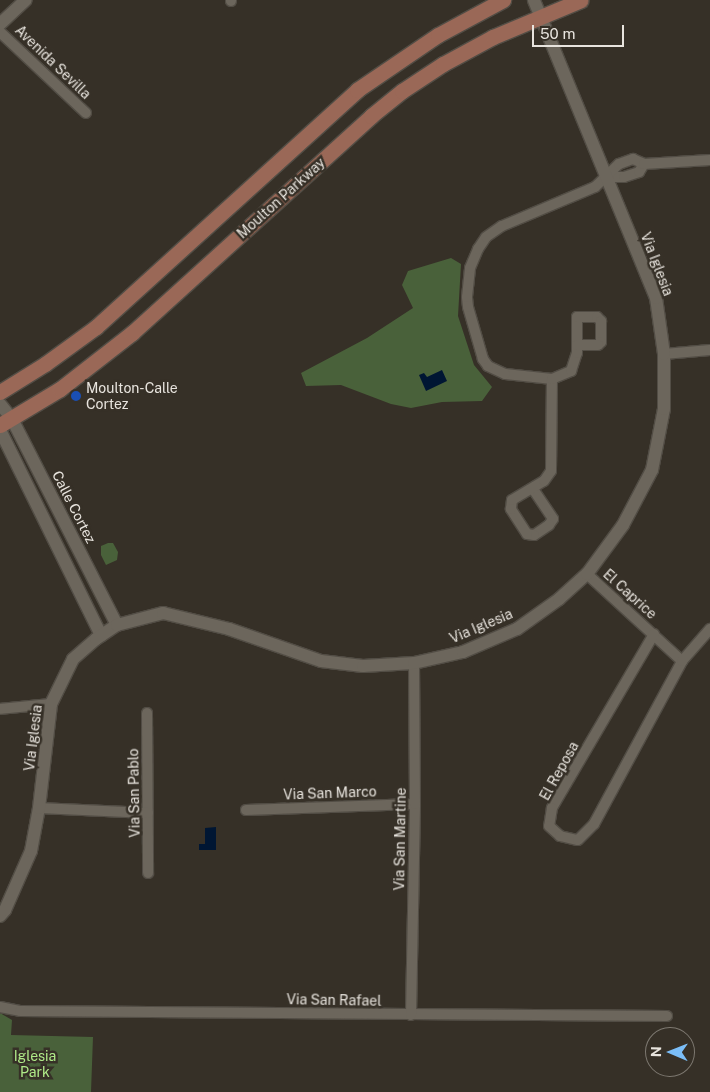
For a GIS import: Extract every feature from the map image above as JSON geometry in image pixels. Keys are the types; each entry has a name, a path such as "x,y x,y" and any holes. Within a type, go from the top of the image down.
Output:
{"main road":[{"name":"Moulton Parkway","path":"0,392 45,364 96,327 357,90 438,35 503,0"},
{"name":"Moulton Parkway","path":"6,422 60,389 132,333 371,116 402,91 443,64 492,37 581,0"}],"street":[{"name":"Avenida Sevilla","path":"0,24 26,0"},
{"name":"Via Iglesia","path":"0,916 5,910 31,851 39,808 51,704 73,659 101,635 117,625 163,613 229,629 321,661 362,666 414,663 463,652 517,629 559,599 588,574 623,525 652,470 664,409 664,354 656,298 534,0"},
{"name":"Avenida Sevilla","path":"0,32 86,114"},
{"path":"577,345 598,345 601,342 601,320 597,316 577,316 577,345 571,371 552,379 505,374 488,366 483,359 468,307 470,268 478,249 486,238 502,226 595,187 606,177 624,177 639,172 644,164 710,160"},
{"path":"664,354 710,350"},
{"path":"533,489 553,519 549,525 534,535 527,534 511,509 512,500 544,481 551,471 552,379"},
{"name":"Calle Cortez","path":"0,404 6,422 117,625"},
{"path":"0,430 101,635"},
{"name":"El Caprice","path":"588,574 654,634"},
{"name":"El Reposa","path":"654,634 552,808 550,826 560,836 578,840 594,824 682,661 710,629"},
{"path":"654,634 682,661"},
{"name":"Via San Martine","path":"411,1015 415,804 414,663"},
{"path":"0,709 51,704"},
{"name":"Via San Pablo","path":"146,713 148,873"},
{"name":"Via San Marco","path":"246,810 415,804"},
{"path":"39,808 148,813"},
{"name":"Via San Rafael","path":"0,1007 20,1011 667,1016"}],"green space":[{"path":"451,258 461,264 458,316 474,365 492,387 482,401 442,402 411,408 391,404 341,385 306,386 301,373 367,338 413,308 402,285 408,271"},
{"path":"113,543 118,552 117,560 106,565 101,555 101,546"},
{"name":"Iglesia Park","path":"0,1013 12,1020 11,1035 93,1037 91,1092 0,1092"}],"water":[{"path":"442,370 447,381 426,391 419,375 424,373 427,377"},
{"path":"216,827 216,850 199,850 199,844 205,844 205,828"}],"place":[{"name":"Moulton-Calle Cortez","path":"76,396"}]}
